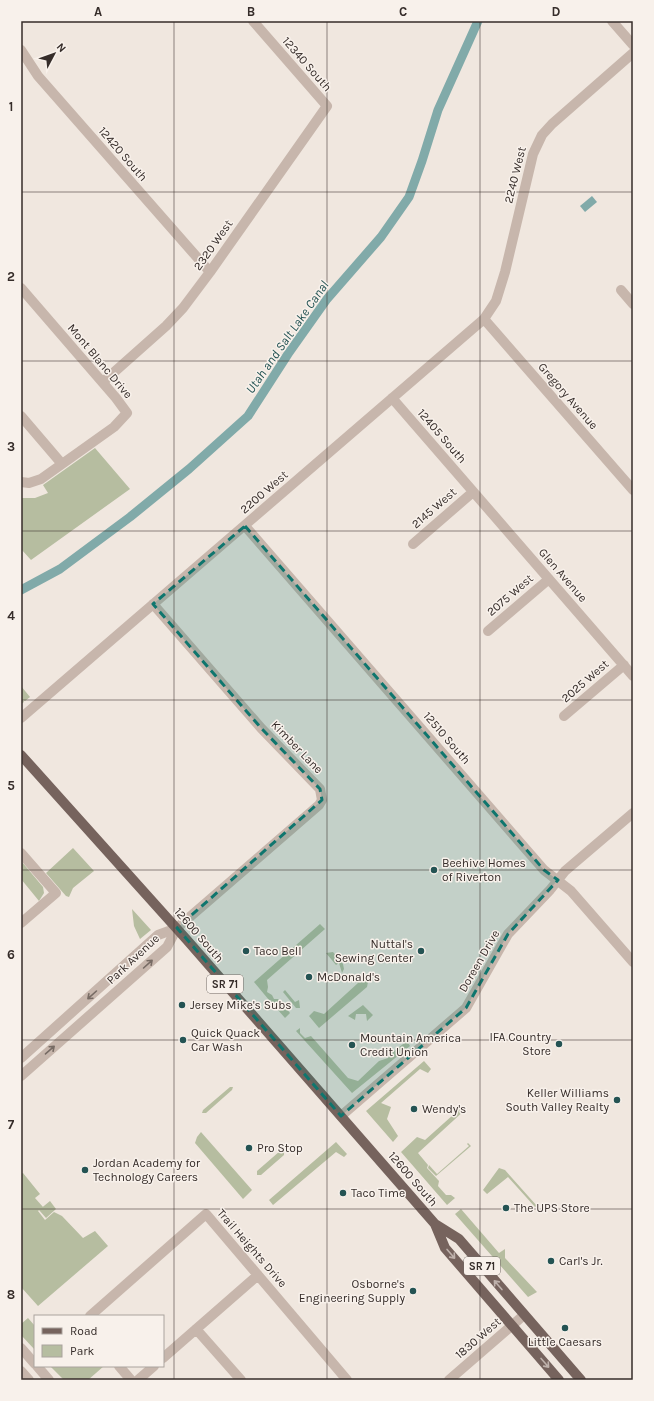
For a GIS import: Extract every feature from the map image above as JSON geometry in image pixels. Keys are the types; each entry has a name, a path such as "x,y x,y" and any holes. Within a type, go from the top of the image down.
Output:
{"main road":[{"name":"12600 South","path":"21,755 177,928 435,1224 459,1239 580,1380"},
{"name":"12600 South","path":"435,1224 445,1248 559,1380"}],"street":[{"name":"12340 South","path":"253,21 327,106"},
{"path":"612,21 633,45"},
{"name":"12420 South","path":"21,50 38,76 210,272"},
{"name":"2240 West","path":"506,272 532,154 538,141 557,119 633,53"},
{"name":"2320 West","path":"103,382 166,326 183,308 327,106"},
{"name":"2200 West","path":"21,718 484,319 496,301 506,272"},
{"name":"Mont Blanc Drive","path":"21,288 103,382 127,413 114,427 41,479 25,483"},
{"path":"621,290 633,304"},
{"name":"Gregory Avenue","path":"484,319 633,490"},
{"name":"12405 South","path":"392,398 473,492"},
{"path":"21,416 62,464"},
{"name":"2145 West","path":"413,544 473,492"},
{"name":"Glen Avenue","path":"473,492 633,676"},
{"name":"12510 South","path":"245,526 544,870 571,891 633,962"},
{"name":"2075 West","path":"488,631 548,579"},
{"name":"Kimber Lane","path":"153,604 261,728 320,789 322,800 319,805 295,827 177,928"},
{"name":"2025 West","path":"564,716 624,665"},
{"name":"Doreen Drive","path":"341,1116 466,1008 508,934 550,890 565,871 633,813"},
{"path":"21,853 56,893 21,923"},
{"name":"Park Avenue","path":"21,1058 158,935 177,928"},
{"name":"Park Avenue","path":"21,1076 165,948 177,928"},
{"name":"Trail Heights Drive","path":"91,1315 206,1214 347,1380"},
{"path":"164,1357 258,1275"},
{"name":"1830 West","path":"449,1380 524,1315"},
{"path":"196,1329 241,1380"},
{"path":"21,1348 34,1363"},
{"path":"38,1367 49,1380"},
{"path":"120,1367 131,1380"},
{"path":"138,1380 153,1367"},
{"path":"21,1371 29,1380"}],"highlighted area":[{"path":"245,526 544,870 558,880 508,934 466,1008 341,1116 177,928 322,800 320,789 261,728 153,604"}],"green space":[{"path":"95,448 130,489 31,560 21,549 21,498 35,498 48,493 43,485"},
{"path":"21,686 30,697 25,701 23,700 24,702 21,704"},
{"path":"73,848 94,871 73,888 69,897 66,896 46,873"},
{"path":"22,862 43,887 44,893 39,901 21,879"},
{"path":"132,909 151,930 140,939 134,926"},
{"path":"320,924 325,929 267,980 267,992 272,995 274,999 278,999 280,1001 290,1013 285,1018 270,1001 272,1000 269,1000 254,982"},
{"path":"333,952 343,964 344,969 342,973 339,963 336,965 326,953"},
{"path":"354,977 368,982 367,987 319,1028 309,1016 314,1011 324,1014 358,983 352,978"},
{"path":"285,990 295,1002 299,1000 300,1008 296,1008 283,992"},
{"path":"363,1005 373,1015 367,1021 366,1014 356,1014 355,1020 348,1016"},
{"path":"300,1028 300,1033 305,1038 311,1036 348,1078 358,1081 379,1061 388,1058 389,1055 407,1041 410,1046 352,1093 296,1031"},
{"path":"424,1061 431,1069 428,1073 420,1069 381,1103 391,1107 387,1119 398,1136 393,1142 366,1111"},
{"path":"230,1087 233,1087 232,1090 206,1113 202,1113 203,1110"},
{"path":"463,1106 466,1109 418,1153 428,1165 427,1168 439,1181 438,1186 446,1195 451,1195 455,1198 447,1205 401,1152 417,1137 425,1140"},
{"path":"201,1132 252,1190 243,1199 195,1143"},
{"path":"336,1142 347,1154 344,1157 336,1152 273,1205 269,1200"},
{"path":"468,1143 471,1146 436,1176 428,1168 429,1165 437,1174 469,1146 467,1144"},
{"path":"280,1151 284,1151 284,1155 261,1175 257,1175 257,1171"},
{"path":"499,1168 505,1170 537,1206 535,1207 508,1177 487,1194 483,1190"},
{"path":"23,1173 40,1194 35,1198 43,1207 38,1211 45,1220 54,1212 62,1216 83,1238 95,1231 108,1246 38,1306 21,1287 21,1174"},
{"path":"50,1201 56,1209 46,1218 39,1210"},
{"path":"461,1209 499,1253 505,1249 505,1258 537,1292 528,1297 455,1214"},
{"path":"28,1318 34,1325 34,1349 21,1335 21,1324"},
{"path":"51,1367 103,1367 88,1380 64,1380"}],"water":[{"path":"592,196 597,202 585,212 580,206"}],"waterway":[{"name":"Utah and Salt Lake Canal","path":"21,590 60,569 130,517 189,469 248,416 288,354 327,299 381,237 409,197 438,110 478,21"}],"place":[{"name":"Beehive Homes of Riverton","path":"434,870"},
{"name":"Taco Bell","path":"246,951"},
{"name":"Nuttal's Sewing Center","path":"421,951"},
{"name":"McDonald's","path":"309,977"},
{"name":"Jersey Mike's Subs","path":"182,1005"},
{"name":"Quick Quack Car Wash","path":"183,1040"},
{"name":"IFA Country Store","path":"559,1044"},
{"name":"Mountain America Credit Union","path":"352,1045"},
{"name":"Keller Williams South Valley Realty","path":"617,1100"},
{"name":"Wendy's","path":"414,1109"},
{"name":"Pro Stop","path":"249,1148"},
{"name":"Jordan Academy for Technology Careers","path":"85,1170"},
{"name":"Taco Time","path":"343,1193"},
{"name":"The UPS Store","path":"506,1208"},
{"name":"Carl's Jr.","path":"551,1261"},
{"name":"Osborne's Engineering Supply","path":"413,1291"},
{"name":"Little Caesars","path":"565,1328"}]}
